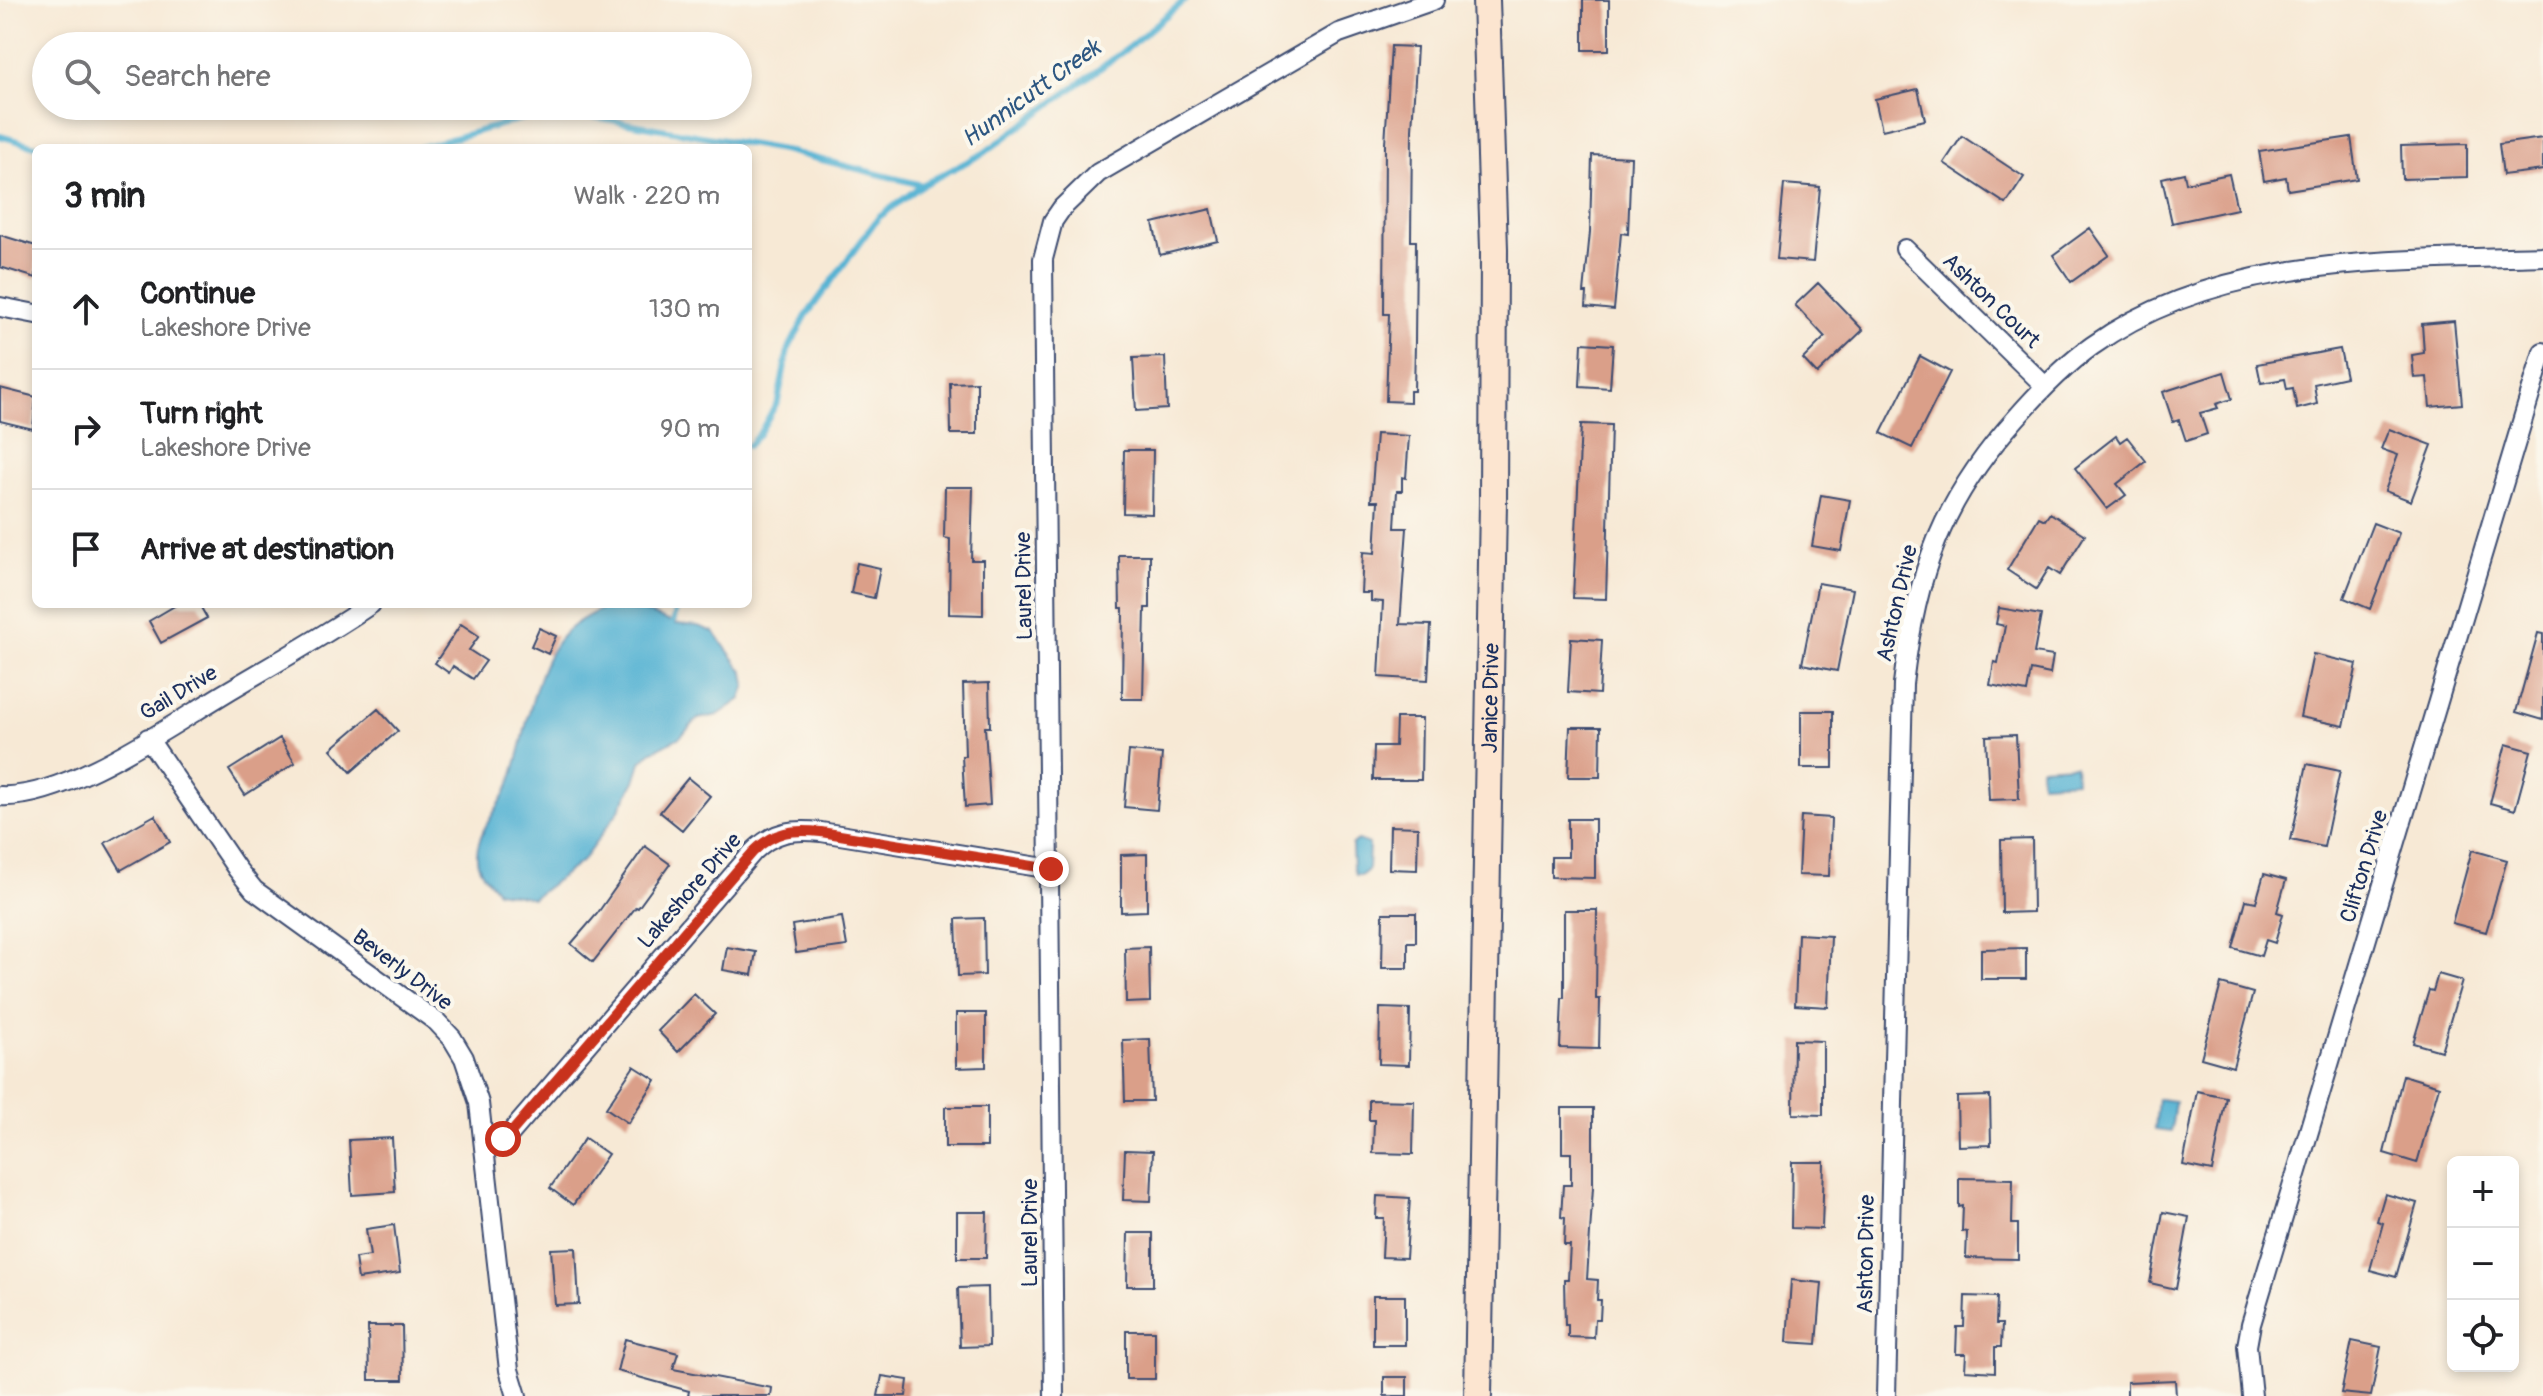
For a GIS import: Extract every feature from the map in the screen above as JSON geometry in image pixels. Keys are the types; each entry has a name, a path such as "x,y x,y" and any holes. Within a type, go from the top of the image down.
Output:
{"street":[{"name":"Laurel Drive","path":"1054,1396 1043,259 1053,221 1085,183 1125,157 1339,33 1434,0"},
{"name":"Janice Drive","path":"1478,1396 1493,487 1494,249 1486,0"},
{"name":"Ashton Court","path":"1905,249 2045,386"},
{"name":"Ashton Drive","path":"1886,1396 1901,731 1908,639 1925,568 1949,512 1986,451 2045,386 2092,346 2120,328 2177,302 2238,282 2293,272 2374,262 2543,256"},
{"path":"0,307 32,313"},
{"name":"Clifton Drive","path":"2252,1396 2247,1346 2251,1324 2543,352"},
{"name":"Gail Drive","path":"0,796 21,796 92,771 364,608"},
{"name":"Beverly Drive","path":"148,738 254,890 437,1022 452,1038 464,1058 473,1079 485,1146 509,1370 517,1396"},
{"name":"Lakeshore Drive","path":"485,1146 509,1135 753,852 773,835 802,830 821,832 1051,869"}],"water":[{"path":"603,608 642,611 674,620 676,624 698,626 714,632 744,673 746,685 741,699 718,715 698,719 680,737 651,752 641,762 635,781 617,813 583,860 533,898 497,891 478,865 479,844 511,781 544,666 566,631"},
{"path":"2075,765 2076,781 2041,783 2040,767"},
{"path":"1358,840 1369,844 1368,870 1362,875 1356,875 1353,868 1352,844"},
{"path":"2158,1099 2175,1101 2171,1132 2155,1130"}],"building":[{"path":"1583,0 1609,0 1609,50 1583,50"},
{"path":"1391,46 1417,47 1412,129 1411,241 1416,241 1415,343 1414,391 1410,391 1410,402 1386,401 1389,314 1384,314 1385,144"},
{"path":"1918,89 1925,120 1882,130 1875,99"},
{"path":"1962,136 2024,177 2006,204 1944,163"},
{"path":"2351,137 2357,179 2288,190 2286,177 2264,181 2259,151"},
{"path":"2543,138 2543,170 2503,175 2499,144"},
{"path":"2467,144 2467,177 2402,179 2401,146"},
{"path":"1592,155 1631,157 1628,234 1621,233 1614,310 1586,307 1587,293 1584,293 1590,232"},
{"path":"2184,173 2186,183 2229,174 2237,209 2172,223 2162,178"},
{"path":"1784,184 1820,187 1813,262 1777,259"},
{"path":"1211,209 1218,241 1160,255 1153,223"},
{"path":"2090,228 2109,255 2071,282 2053,255"},
{"path":"0,235 32,245 32,277 0,267"},
{"path":"1818,283 1863,330 1817,374 1803,359 1825,337 1795,305"},
{"path":"2454,321 2462,404 2430,407 2427,377 2414,378 2412,355 2424,353 2422,324"},
{"path":"1582,343 1613,345 1610,388 1580,386"},
{"path":"2340,349 2346,377 2314,384 2317,404 2297,409 2293,388 2287,389 2285,379 2261,383 2257,364"},
{"path":"1920,356 1950,372 1912,448 1881,433"},
{"path":"1165,357 1167,409 1136,411 1133,358"},
{"path":"2224,372 2232,399 2216,404 2218,408 2200,413 2207,434 2186,441 2179,420 2173,422 2163,392"},
{"path":"977,382 977,434 951,434 950,383"},
{"path":"0,388 32,396 32,429 0,421"},
{"path":"1581,424 1611,425 1606,599 1573,598"},
{"path":"2389,429 2432,445 2411,501 2385,491 2398,455 2381,449"},
{"path":"1376,434 1409,436 1406,478 1402,477 1402,491 1397,491 1395,528 1407,528 1400,624 1431,625 1428,680 1379,677 1383,602 1371,601 1371,593 1361,593 1363,552 1375,553 1378,501 1371,501"},
{"path":"2116,436 2120,442 2127,437 2146,461 2117,484 2126,495 2107,509 2075,468"},
{"path":"1124,450 1153,450 1152,514 1123,513"},
{"path":"945,487 973,487 971,560 983,560 983,615 949,614 950,539 944,538"},
{"path":"1821,495 1850,500 1841,551 1812,546"},
{"path":"2050,513 2085,535 2060,575 2049,568 2036,589 2007,570 2039,517 2045,520"},
{"path":"2373,523 2399,533 2370,609 2344,598"},
{"path":"1119,555 1150,555 1150,608 1145,608 1143,699 1122,699 1123,608 1120,608"},
{"path":"857,563 880,568 874,598 851,593"},
{"path":"1818,583 1853,589 1837,671 1802,664"},
{"path":"171,608 201,608 207,618 161,643 149,621"},
{"path":"1999,608 2041,615 2034,653 2053,656 2050,674 2031,670 2027,692 1990,685 2005,626 1996,624"},
{"path":"461,624 479,636 469,650 486,661 473,679 453,666 449,673 435,663"},
{"path":"539,628 556,636 548,654 531,646"},
{"path":"2538,633 2543,634 2543,720 2516,712"},
{"path":"1571,638 1602,640 1599,694 1568,692"},
{"path":"2313,654 2357,664 2344,726 2300,717"},
{"path":"989,683 990,727 985,727 990,805 965,807 963,684"},
{"path":"378,709 398,731 351,772 331,749"},
{"path":"1801,711 1833,711 1833,768 1801,768"},
{"path":"1396,718 1422,718 1421,780 1373,780 1374,746 1395,746"},
{"path":"1570,727 1601,727 1600,777 1568,777"},
{"path":"2016,735 2019,799 1989,800 1986,736"},
{"path":"280,738 295,763 245,795 229,770"},
{"path":"2506,744 2531,751 2515,810 2490,803"},
{"path":"1129,751 1162,754 1157,810 1124,807"},
{"path":"2307,764 2340,771 2324,847 2291,840"},
{"path":"688,778 710,796 682,830 660,812"},
{"path":"155,815 170,842 121,870 105,843"},
{"path":"1801,816 1831,818 1829,876 1798,875"},
{"path":"1568,819 1595,819 1595,878 1551,877 1551,857 1568,857"},
{"path":"1390,826 1418,827 1417,870 1389,869"},
{"path":"2032,839 2033,912 2002,913 2001,840"},
{"path":"645,846 670,864 593,962 571,944 597,914"},
{"path":"2472,850 2507,860 2486,932 2452,923"},
{"path":"1147,854 1147,911 1121,912 1121,855"},
{"path":"2264,874 2286,880 2277,912 2283,914 2275,943 2266,940 2261,956 2233,948 2246,900 2256,902"},
{"path":"1564,910 1597,910 1599,1049 1560,1048 1564,998"},
{"path":"1383,913 1416,913 1416,942 1408,942 1408,968 1382,968"},
{"path":"842,917 847,946 796,953 792,925"},
{"path":"984,918 985,975 958,976 956,919"},
{"path":"1798,934 1831,936 1828,1007 1795,1005"},
{"path":"727,947 756,952 752,975 723,970"},
{"path":"1149,947 1150,1002 1126,1003 1125,948"},
{"path":"2026,948 2026,979 1981,979 1981,949"},
{"path":"2438,974 2462,981 2441,1051 2413,1043 2429,990 2433,991"},
{"path":"2221,984 2253,993 2233,1067 2201,1058"},
{"path":"694,994 715,1014 678,1052 658,1031"},
{"path":"1380,1008 1410,1009 1409,1065 1379,1064"},
{"path":"956,1013 986,1013 986,1067 956,1068"},
{"path":"1150,1039 1152,1101 1125,1101 1123,1040"},
{"path":"1794,1040 1823,1041 1823,1115 1793,1114"},
{"path":"634,1066 656,1080 628,1123 606,1108"},
{"path":"2403,1075 2439,1086 2417,1163 2384,1153"},
{"path":"2197,1091 2226,1097 2212,1171 2183,1165"},
{"path":"1990,1096 1991,1145 1958,1146 1957,1097"},
{"path":"1369,1100 1414,1101 1413,1154 1373,1153 1374,1120 1369,1120"},
{"path":"945,1107 987,1107 987,1147 945,1147"},
{"path":"1562,1108 1593,1108 1593,1187 1587,1279 1598,1280 1597,1300 1601,1300 1600,1319 1595,1319 1594,1338 1568,1337 1568,1325 1565,1325 1564,1279 1568,1279 1570,1245 1564,1245 1565,1218 1561,1217 1563,1185 1571,1185 1571,1153 1562,1153"},
{"path":"392,1138 395,1192 352,1195 349,1140"},
{"path":"585,1138 608,1154 573,1205 550,1188"},
{"path":"1125,1150 1153,1151 1151,1201 1123,1200"},
{"path":"1792,1162 1824,1162 1822,1229 1791,1228"},
{"path":"1959,1178 2013,1179 2012,1224 2018,1224 2018,1259 1966,1258 1967,1232 1962,1231 1963,1206 1959,1207"},
{"path":"2385,1194 2417,1203 2396,1277 2370,1270 2383,1223 2377,1221"},
{"path":"1377,1196 1410,1198 1406,1258 1382,1257 1384,1218 1376,1218"},
{"path":"957,1212 987,1212 986,1258 957,1258"},
{"path":"2163,1212 2189,1217 2176,1289 2150,1283"},
{"path":"394,1225 400,1273 358,1279 355,1258 370,1256 366,1229"},
{"path":"1128,1233 1153,1233 1153,1286 1127,1286"},
{"path":"576,1248 579,1304 555,1305 551,1249"},
{"path":"1791,1280 1822,1283 1817,1344 1787,1342"},
{"path":"988,1287 989,1346 960,1347 958,1288"},
{"path":"1373,1296 1405,1296 1405,1345 1373,1345"},
{"path":"1965,1296 1997,1297 1996,1324 2002,1324 2001,1347 1995,1347 1995,1372 1965,1370 1966,1354 1956,1354 1957,1327 1964,1327"},
{"path":"368,1326 402,1326 403,1380 369,1380"},
{"path":"1126,1331 1155,1331 1155,1379 1126,1379"},
{"path":"625,1339 678,1353 673,1369 772,1388 771,1396 688,1396 689,1391 617,1371"},
{"path":"2352,1341 2381,1347 2371,1396 2341,1393"},
{"path":"882,1376 908,1380 906,1396 878,1396"},
{"path":"1384,1377 1407,1377 1407,1396 1384,1396"},
{"path":"2175,1380 2176,1396 2127,1396 2127,1382"}],"waterway":[{"name":"Hunnicutt Creek","path":"752,442 778,401 788,350 806,316 878,218 922,185 984,153 1125,50 1185,0"},
{"name":"Hunnicutt Creek","path":"433,144 518,120"},
{"name":"Hunnicutt Creek","path":"610,120 748,144"},
{"name":"Hunnicutt Creek","path":"0,136 32,145"},
{"name":"Hunnicutt Creek","path":"752,145 922,185"},
{"path":"674,620 676,608"}],"route":[{"path":"503,1139 753,852 773,835 786,831 821,832 1051,869"}]}
